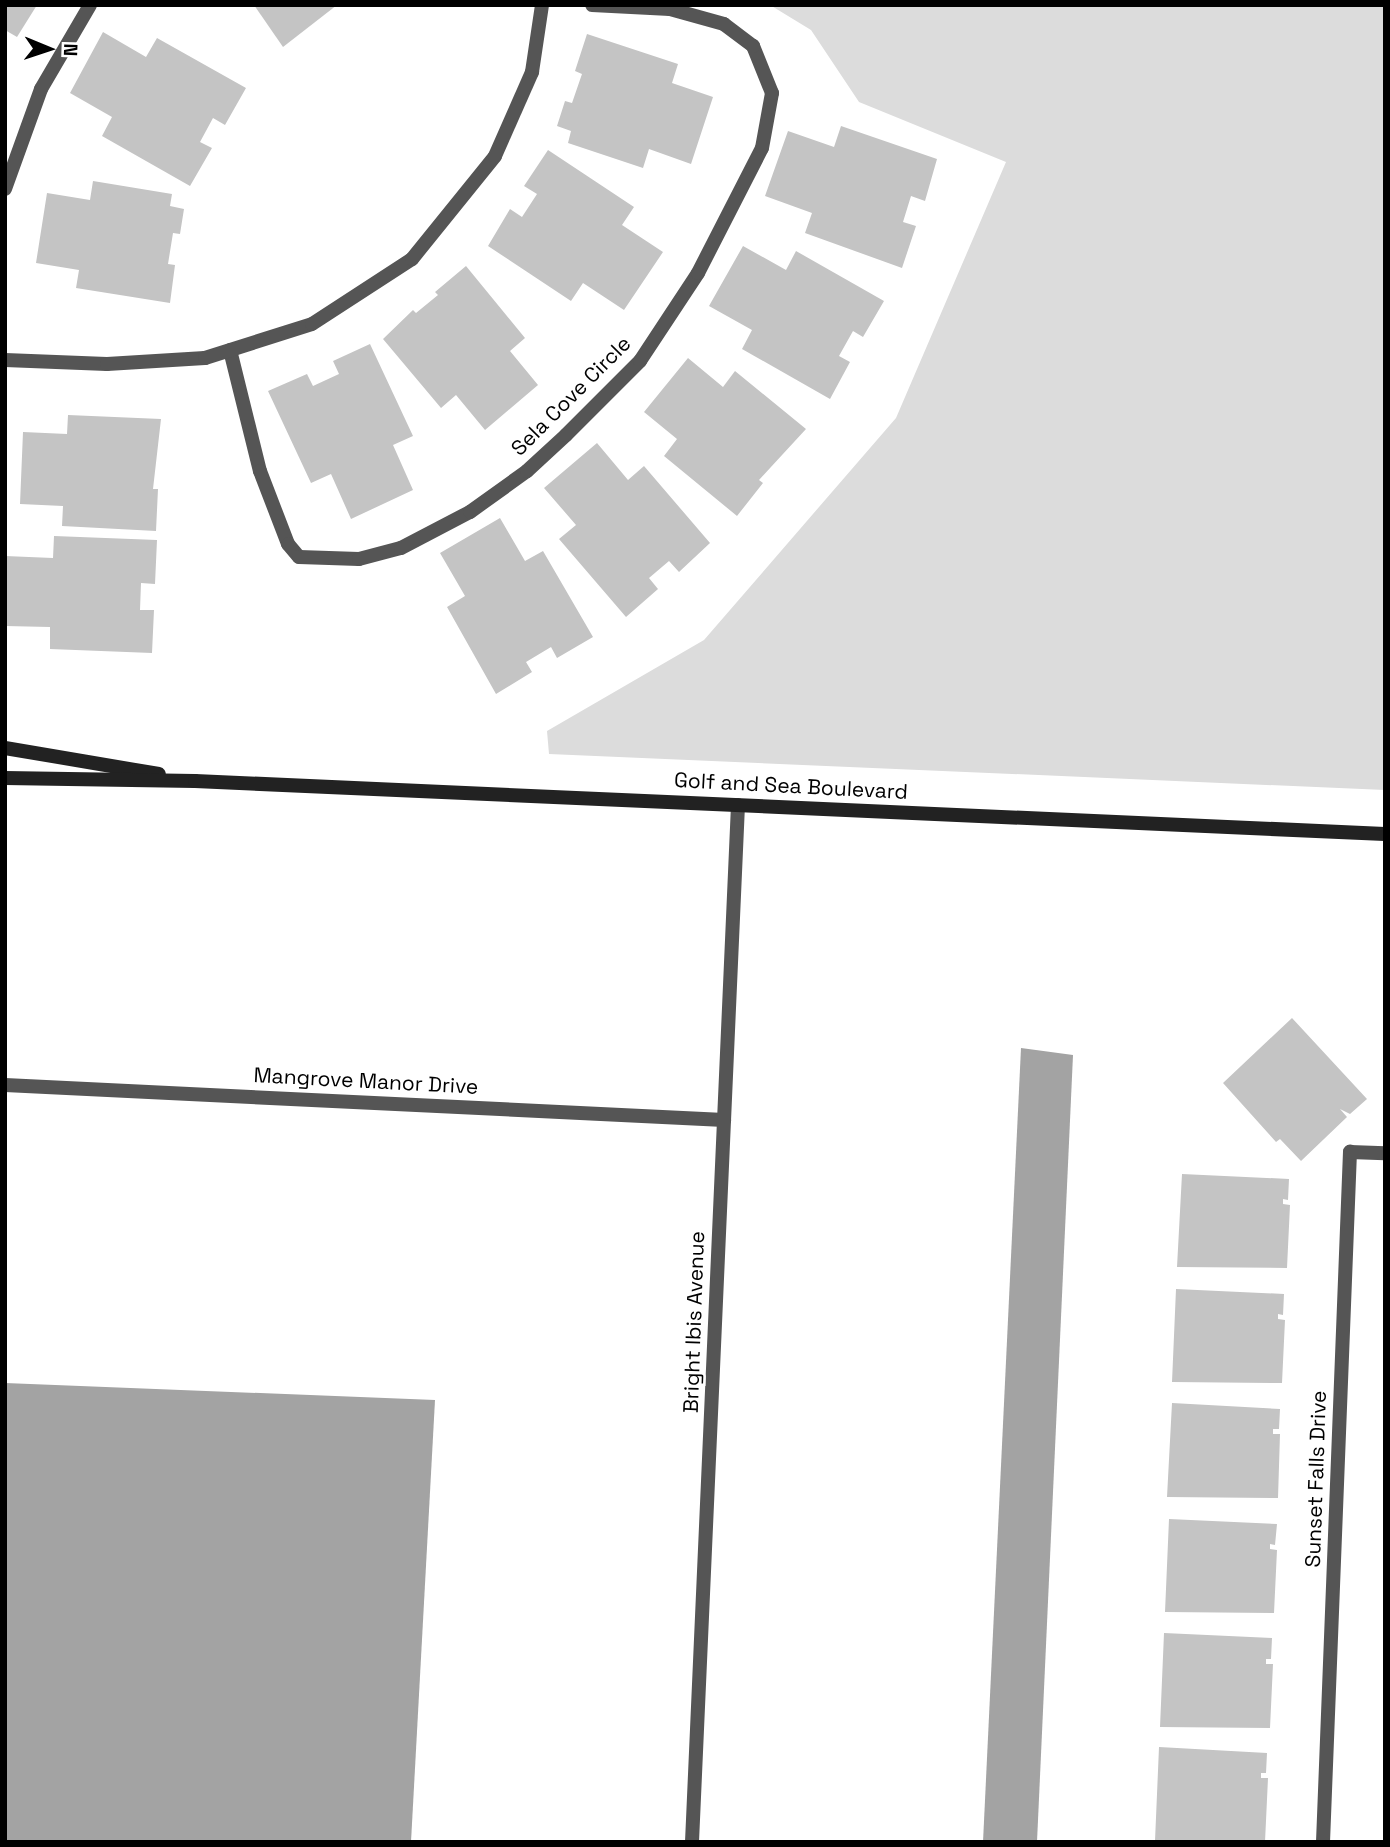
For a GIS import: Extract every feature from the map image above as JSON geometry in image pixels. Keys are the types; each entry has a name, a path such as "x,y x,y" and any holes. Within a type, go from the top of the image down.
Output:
{"street":[{"path":"5,189 41,89 90,5"},
{"path":"5,360 107,364 205,358 312,324 412,259 495,156 532,72 542,5"},
{"name":"Sela Cove Circle","path":"230,350 260,471 288,544 299,557 359,559 401,548 470,512 556,444 640,361 698,273 762,148 772,93 753,46 724,24 670,9 592,5"},
{"name":"Golf and Sea Boulevard","path":"5,748 195,780"},
{"name":"Golf and Sea Boulevard","path":"5,778 195,780 1385,834"},
{"name":"Bright Ibis Avenue","path":"692,1842 738,805"},
{"name":"Mangrove Manor Drive","path":"5,1085 724,1120"},
{"name":"Sunset Falls Drive","path":"1322,1842 1350,1152 1385,1153"}],"shaded area":[{"path":"770,5 1385,5 1385,790 549,754 547,731 704,640 896,418 1006,162 859,102 811,30"},
{"path":"1021,1048 1073,1055 1037,1842 983,1842"},
{"path":"5,1383 435,1400 411,1842 5,1842"}],"building":[{"path":"5,5 37,5 17,37 5,30"},
{"path":"254,5 337,5 283,47"},
{"path":"103,32 146,57 157,38 246,88 225,125 213,118 200,142 212,148 190,186 102,136 112,117 70,93"},
{"path":"587,34 678,64 672,83 713,97 691,164 649,149 643,168 568,143 571,131 557,126 565,101 572,103 582,74 575,71"},
{"path":"841,126 937,159 925,201 911,196 903,222 916,226 902,268 805,233 812,213 765,196 788,131 834,147"},
{"path":"548,150 634,207 622,225 663,252 624,310 583,283 571,301 488,246 510,209 522,217 537,194 524,186"},
{"path":"93,181 172,194 170,206 184,209 180,234 173,233 168,264 175,265 170,303 76,288 79,270 36,263 47,193 90,200"},
{"path":"743,246 786,270 796,251 884,301 863,337 853,331 839,356 850,362 830,399 742,349 752,330 709,306"},
{"path":"466,266 525,338 510,351 538,385 485,430 456,395 441,408 383,339 413,310 416,313 438,295 435,292"},
{"path":"370,344 413,436 393,445 413,490 351,519 331,474 311,483 268,391 307,374 313,386 339,374 333,361"},
{"path":"688,358 723,387 735,371 806,429 759,480 763,483 737,516 664,456 677,439 644,412"},
{"path":"68,415 161,419 153,489 158,489 156,531 62,526 63,506 20,504 23,432 67,434"},
{"path":"597,443 628,480 644,466 710,543 679,572 669,561 649,578 658,589 626,617 559,539 576,525 544,488"},
{"path":"500,518 525,561 543,551 593,637 557,658 551,647 526,662 532,672 496,694 447,607 465,596 440,553"},
{"path":"54,536 157,540 155,584 141,583 140,610 154,610 152,653 50,649 50,627 5,626 5,556 53,558"},
{"path":"1292,1018 1367,1099 1350,1114 1340,1109 1347,1117 1301,1161 1280,1139 1276,1142 1223,1083"},
{"path":"1182,1174 1289,1179 1288,1200 1283,1199 1283,1204 1290,1205 1287,1268 1177,1267"},
{"path":"1176,1289 1284,1294 1283,1315 1278,1314 1278,1319 1285,1320 1282,1383 1172,1382"},
{"path":"1172,1403 1280,1409 1279,1429 1273,1429 1273,1434 1280,1434 1278,1498 1167,1497"},
{"path":"1169,1519 1277,1524 1275,1545 1270,1544 1270,1549 1277,1550 1274,1613 1165,1612"},
{"path":"1164,1633 1272,1638 1271,1659 1266,1659 1266,1664 1273,1664 1270,1728 1160,1727"},
{"path":"1159,1747 1267,1753 1266,1773 1261,1773 1261,1778 1268,1778 1265,1842 1155,1841"}]}
